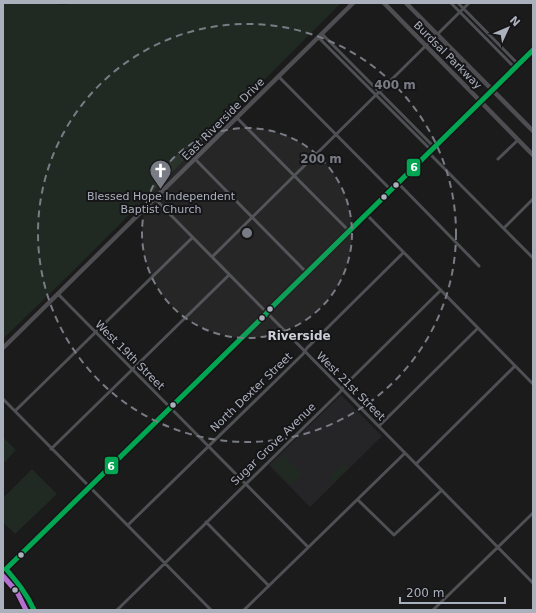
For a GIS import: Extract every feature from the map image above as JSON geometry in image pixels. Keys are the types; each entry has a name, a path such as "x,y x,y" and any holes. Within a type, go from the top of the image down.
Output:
{"main road":[{"path":"3,562 4,570 22,588 34,610"}],"street":[{"name":"East Riverside Drive","path":"3,348 353,3"},
{"name":"Burdsal Parkway","path":"384,3 533,154"},
{"name":"Burdsal Parkway","path":"406,3 533,132"},
{"path":"451,3 517,66"},
{"path":"458,3 517,66"},
{"path":"212,257 469,3"},
{"path":"320,35 379,92 431,150 533,258"},
{"path":"320,35 376,95 431,150"},
{"path":"4,570 532,52"},
{"path":"278,76 391,190"},
{"path":"237,118 349,231"},
{"path":"498,160 518,140"},
{"path":"195,159 307,273"},
{"path":"398,183 480,266"},
{"name":"West 21st Street","path":"155,199 533,582"},
{"path":"504,228 533,199"},
{"path":"366,214 533,384"},
{"path":"15,411 192,238"},
{"name":"North Dexter Street","path":"128,525 305,352 307,348 403,253"},
{"path":"52,448 229,275"},
{"name":"Sugar Grove Avenue","path":"116,610 335,397 441,290"},
{"name":"West 19th Street","path":"58,294 308,548"},
{"path":"379,426 478,328"},
{"path":"416,464 515,366"},
{"path":"3,399 211,610"},
{"path":"244,610 405,453"},
{"path":"358,500 394,536 442,490"},
{"path":"433,610 533,513"},
{"path":"206,522 269,586"}],"shaded area":[{"path":"3,3 47,3 64,5 72,3 341,3 3,339"},
{"path":"341,395 382,436 310,507 269,465"},
{"path":"3,437 16,450 3,464"},
{"path":"283,455 302,474 291,485 272,466"},
{"path":"342,465 345,465 348,468 333,483 329,478"},
{"path":"32,469 57,494 15,534 3,522 3,498"}],"transit line":[{"name":"6","path":"34,610 25,593 6,569 533,50"},
{"path":"3,576 17,592 26,610"}],"place":[{"name":"Blessed Hope Independent Baptist Church","path":"161,190"}],"district":[{"name":"Riverside","path":"299,336"}]}
